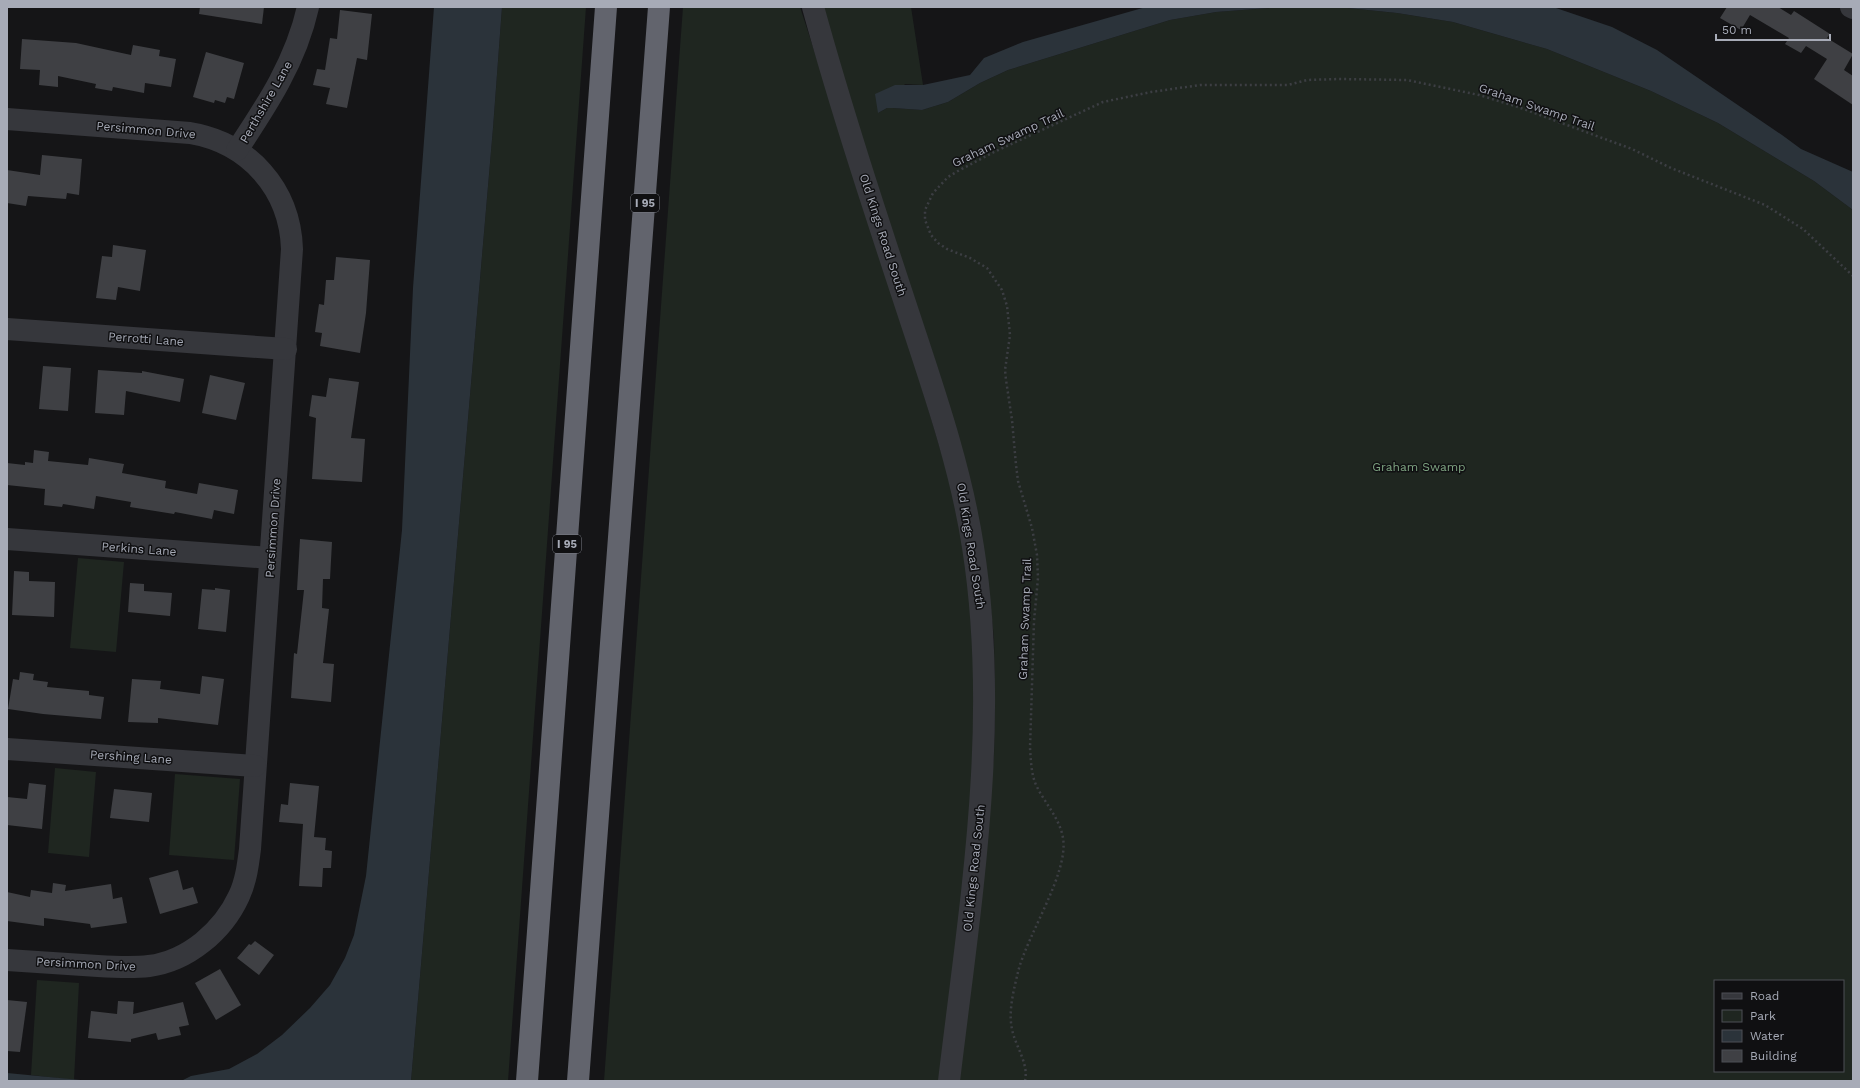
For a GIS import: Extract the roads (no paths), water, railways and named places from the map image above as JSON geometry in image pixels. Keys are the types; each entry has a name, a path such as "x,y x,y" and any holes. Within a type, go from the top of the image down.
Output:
{"highway":[{"name":"I 95","path":"527,1081 606,7"},
{"name":"I 95","path":"578,1081 659,7"}],"street":[{"name":"Perthshire Lane","path":"237,150 284,76 300,36 308,7"},
{"name":"Old Kings Road South","path":"813,7 842,112 947,432 968,514 979,591 985,673 984,764 976,851 949,1081"},
{"name":"Persimmon Drive","path":"7,119 190,133 209,137 237,150 268,178 280,197 289,220 292,238 292,264 250,849 245,878 239,897 230,912 217,928 203,941 177,958 149,966 116,967 7,960"},
{"name":"Perrotti Lane","path":"7,329 286,349"},
{"name":"Perkins Lane","path":"7,539 270,558"},
{"name":"Pershing Lane","path":"7,748 255,766"}],"water":[{"path":"434,7 502,7 493,128 411,1081 181,1081 191,1076 229,1069 257,1054 282,1035 310,1008 330,985 345,958 354,935 366,876 402,530 413,288"},
{"path":"1146,7 1280,7 1216,12 1170,20 1008,70 980,83 948,102 922,110 887,108 878,113 875,94 895,85 923,85 970,75 984,58 1023,42"},
{"path":"1338,7 1553,7 1612,27 1657,50 1801,149 1853,172 1853,210 1814,181 1718,123 1651,91 1547,49 1453,22 1397,13"},
{"path":"7,1073 91,1081 7,1081"}],"park label":[{"name":"Graham Swamp","path":"1419,467"}]}
